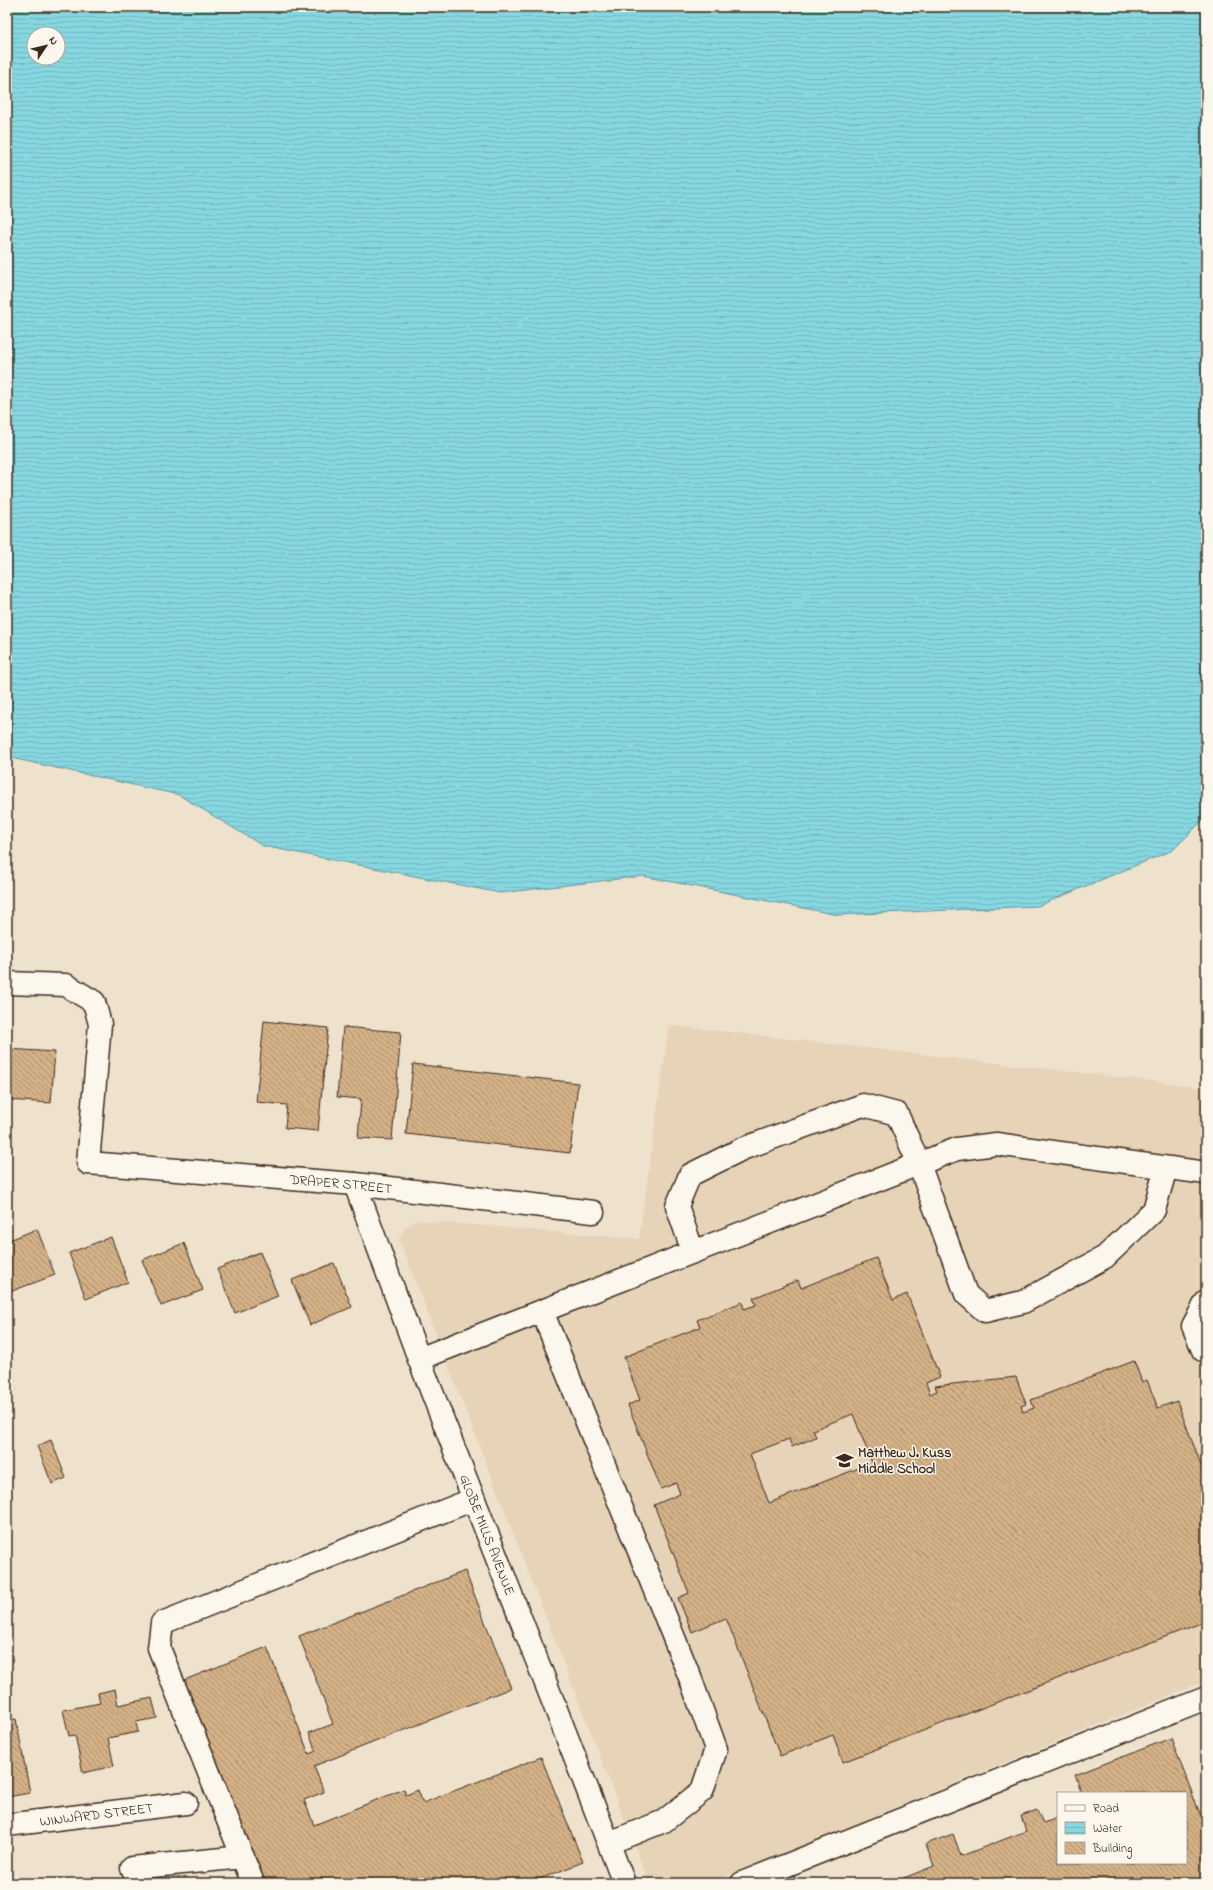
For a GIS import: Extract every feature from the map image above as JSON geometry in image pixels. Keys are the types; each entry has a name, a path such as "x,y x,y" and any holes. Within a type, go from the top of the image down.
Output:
{"street":[{"name":"DRAPER STREET","path":"7,982 66,985 94,1002 100,1024 88,1163 355,1184 593,1212"},
{"path":"693,1252 678,1206 690,1175 742,1149 863,1105 897,1114 919,1164 966,1294 986,1311 1023,1302 1105,1257 1154,1210 1166,1168"},
{"path":"419,1359 957,1149 996,1144 1206,1173"},
{"name":"GLOBE MILLS AVENUE","path":"355,1184 419,1359 624,1883"},
{"path":"1206,1302 1193,1326 1203,1350 1206,1351"},
{"path":"542,1312 688,1672 716,1749 702,1791 664,1821 609,1843"},
{"path":"253,1883 159,1648 162,1623 474,1499"},
{"path":"742,1883 1206,1698"},
{"name":"WINWARD STREET","path":"7,1825 186,1803"},
{"path":"138,1883 132,1868 243,1857"}],"shaded area":[{"name":"Matthew J. Kuss Middle School","path":"669,1025 1171,1083 1206,1089 1206,1681 710,1883 649,1883 399,1239 405,1228 416,1220 639,1239"}],"water":[{"path":"7,7 1206,7 1206,817 1173,850 1038,906 838,915 643,876 500,893 263,846 179,795 7,757"}],"building":[{"path":"264,1021 328,1028 318,1131 285,1128 287,1105 256,1102"},
{"path":"343,1027 401,1032 392,1140 358,1138 361,1099 337,1097"},
{"path":"8,1049 55,1052 51,1103 7,1100"},
{"path":"413,1064 578,1083 570,1153 406,1134"},
{"path":"37,1229 55,1275 12,1291 7,1279 7,1241"},
{"path":"111,1237 128,1282 86,1299 69,1253"},
{"path":"184,1243 203,1290 161,1306 142,1260"},
{"path":"260,1252 278,1296 235,1313 217,1269"},
{"path":"876,1258 893,1300 907,1294 940,1377 926,1383 930,1394 937,1391 935,1386 1016,1377 1026,1404 1021,1406 1023,1412 1034,1408 1031,1400 1134,1361 1142,1382 1147,1380 1158,1408 1177,1401 1206,1478 1206,1621 843,1762 833,1735 780,1756 726,1618 692,1632 678,1598 689,1593 654,1505 680,1494 676,1483 661,1489 628,1405 640,1400 624,1357 700,1327 697,1320 742,1302 744,1309 756,1305 753,1298 798,1280 801,1288","holes":["853,1414 872,1463 769,1503 750,1454 789,1439 792,1447 816,1437 813,1430"]},
{"path":"334,1263 352,1307 310,1325 292,1280"},
{"path":"51,1440 66,1478 52,1484 37,1446"},
{"path":"465,1571 511,1688 314,1766 324,1792 304,1800 314,1825 404,1789 406,1795 418,1790 423,1803 541,1757 583,1862 530,1883 261,1883 182,1681 267,1647 309,1754 316,1751 309,1733 333,1724 299,1636"},
{"path":"115,1689 118,1705 152,1698 157,1718 136,1722 138,1732 108,1738 114,1766 83,1773 75,1735 69,1736 63,1710 100,1703 98,1693"},
{"path":"16,1719 30,1793 7,1797 7,1721"},
{"path":"1171,1738 1200,1814 1206,1812 1206,1883 891,1883 934,1866 926,1844 953,1834 961,1856 1026,1831 1021,1816 1037,1810 1043,1823 1057,1818 1057,1864 1187,1864 1187,1792 1082,1792 1075,1775"},
{"path":"793,1872 798,1883 778,1883 776,1878"}],"place":[{"name":"Matthew J. Kuss Middle School","path":"845,1460"}]}
